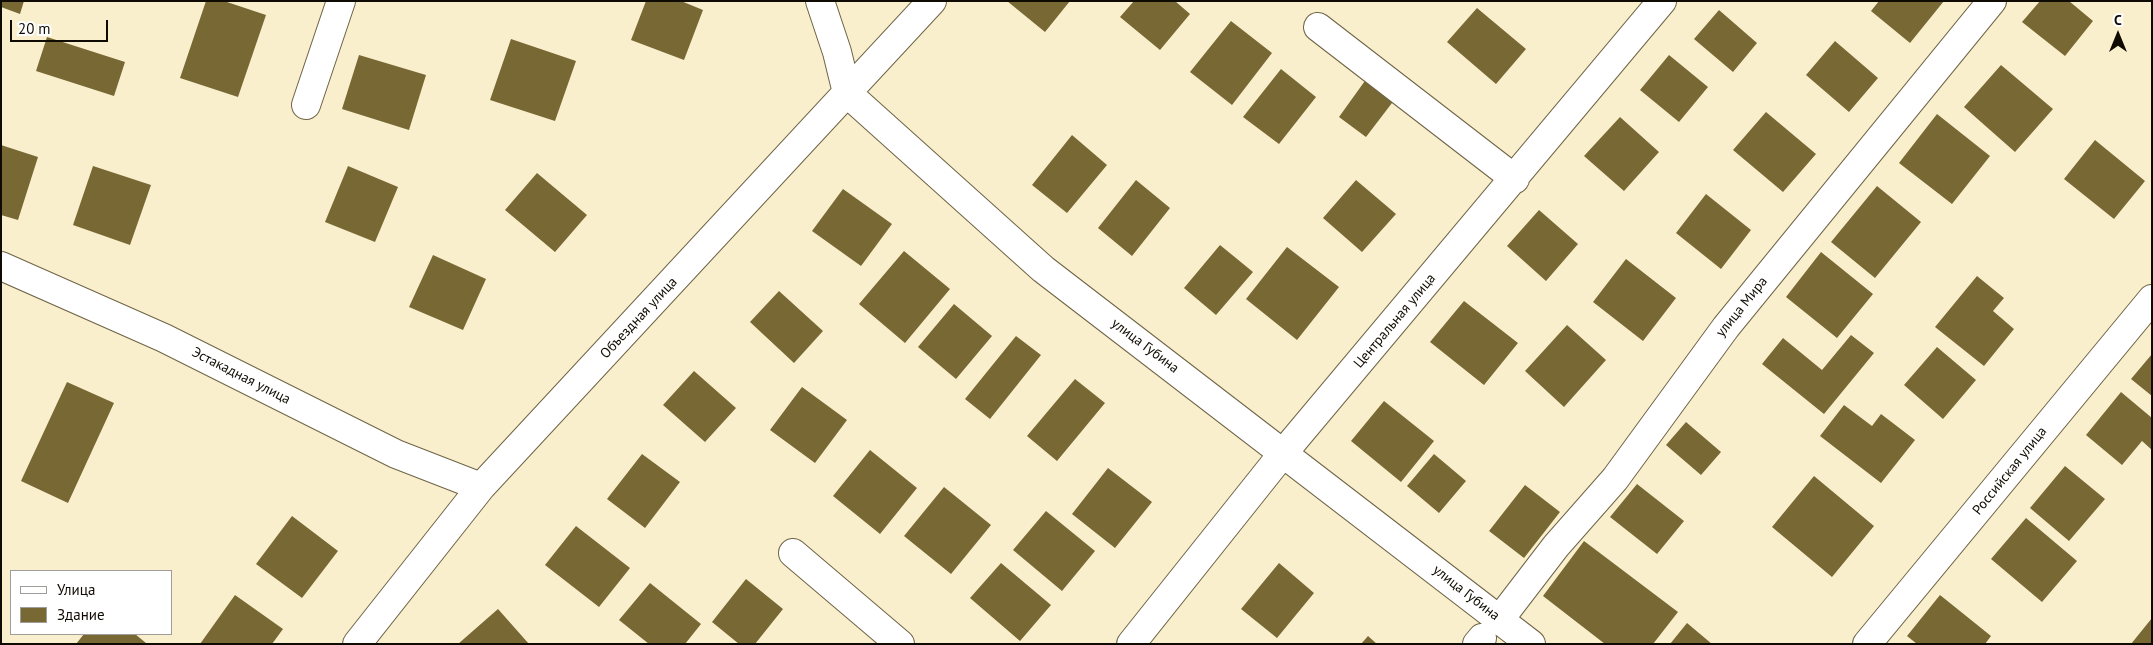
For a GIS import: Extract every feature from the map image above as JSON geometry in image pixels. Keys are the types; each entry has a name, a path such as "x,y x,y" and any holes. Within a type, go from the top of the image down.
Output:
{"street":[{"path":"306,105 341,1"},
{"path":"820,1 837,52 847,93"},
{"name":"Объездная улица","path":"357,644 481,487 932,1"},
{"name":"Центральная улица","path":"1131,644 1284,452 1515,179 1662,1"},
{"name":"улица Мира","path":"1486,634 1556,546 1615,479 1726,326 1992,1"},
{"path":"1318,27 1515,179"},
{"name":"улица Губина","path":"847,93 1044,269 1284,452 1486,634 1531,644"},
{"name":"Эстакадная улица","path":"1,266 164,338 396,454 481,487"},
{"name":"Российская улица","path":"1867,644 2152,299"},
{"path":"793,553 900,644"}],"building":[{"path":"1,1 24,1 20,14 1,7"},
{"path":"206,1 224,1 266,15 238,97 180,78"},
{"path":"646,1 681,1 703,10 684,60 631,40"},
{"path":"1007,1 1070,1 1045,32"},
{"path":"1134,1 1175,1 1190,14 1160,50 1120,17"},
{"path":"1879,1 1944,1 1910,43 1871,11"},
{"path":"2040,1 2069,1 2093,21 2065,56 2022,22"},
{"path":"1477,8 1526,49 1496,84 1447,42"},
{"path":"1719,10 1757,43 1733,72 1694,39"},
{"path":"1231,21 1272,53 1232,105 1190,72"},
{"path":"47,37 125,62 114,96 36,71"},
{"path":"511,39 576,61 555,121 490,100"},
{"path":"1835,41 1878,78 1849,112 1806,75"},
{"path":"359,55 426,75 409,130 342,109"},
{"path":"1669,55 1708,87 1679,122 1640,90"},
{"path":"2001,65 2053,109 2015,152 1964,107"},
{"path":"1281,69 1316,97 1279,144 1243,117"},
{"path":"1367,78 1395,99 1366,137 1339,117"},
{"path":"1766,112 1816,154 1783,192 1733,150"},
{"path":"1937,114 1990,156 1952,204 1899,163"},
{"path":"1620,117 1659,152 1624,191 1584,156"},
{"path":"1072,135 1107,165 1067,213 1032,185"},
{"path":"2095,140 2145,181 2114,219 2064,179"},
{"path":"1,145 38,157 18,220 1,215"},
{"path":"93,166 151,185 130,245 73,225"},
{"path":"348,166 398,187 375,242 325,222"},
{"path":"537,173 587,215 555,252 505,210"},
{"path":"1136,180 1170,208 1132,256 1098,228"},
{"path":"1356,180 1396,214 1362,252 1323,218"},
{"path":"1877,186 1921,222 1875,278 1831,242"},
{"path":"843,189 892,224 861,266 812,231"},
{"path":"1706,194 1751,230 1721,269 1676,233"},
{"path":"1539,210 1578,244 1546,281 1507,246"},
{"path":"1220,245 1253,272 1216,315 1184,288"},
{"path":"1287,247 1339,287 1297,340 1246,299"},
{"path":"904,251 950,289 905,343 859,304"},
{"path":"1821,252 1873,294 1837,338 1786,297"},
{"path":"433,255 486,279 463,330 409,307"},
{"path":"1626,259 1676,298 1643,341 1593,302"},
{"path":"1977,276 2004,298 1993,311 2014,329 1984,366 1935,327"},
{"path":"779,291 823,331 794,363 750,322"},
{"path":"1464,301 1518,343 1484,385 1430,342"},
{"path":"954,304 992,336 956,379 918,347"},
{"path":"1567,325 1606,360 1564,407 1525,371"},
{"path":"1851,335 1874,353 1824,414 1762,364 1783,338 1822,370"},
{"path":"1016,336 1041,355 990,419 965,399"},
{"path":"1937,347 1976,380 1943,419 1904,385"},
{"path":"2152,354 2152,396 2131,379"},
{"path":"694,371 736,408 705,442 663,405"},
{"path":"1075,379 1105,403 1057,461 1027,436"},
{"path":"67,382 114,403 68,503 21,481"},
{"path":"802,387 847,420 815,463 770,430"},
{"path":"2121,392 2152,418 2152,450 2142,441 2122,465 2086,435"},
{"path":"1384,401 1434,441 1401,482 1351,441"},
{"path":"1844,405 1872,426 1881,414 1915,440 1881,483 1820,436"},
{"path":"1686,422 1721,452 1701,475 1666,445"},
{"path":"870,450 917,488 880,534 833,496"},
{"path":"642,454 680,482 645,528 607,499"},
{"path":"1434,454 1466,481 1439,513 1407,486"},
{"path":"2065,466 2105,499 2069,541 2030,508"},
{"path":"1108,468 1152,502 1115,548 1072,514"},
{"path":"1814,476 1874,526 1832,577 1772,527"},
{"path":"1637,484 1684,521 1657,554 1610,517"},
{"path":"1525,485 1560,512 1524,558 1489,531"},
{"path":"944,487 991,525 951,574 904,536"},
{"path":"1046,511 1095,551 1062,591 1013,550"},
{"path":"292,516 338,551 302,598 256,564"},
{"path":"2026,518 2077,561 2042,602 1991,559"},
{"path":"576,526 630,568 599,607 545,565"},
{"path":"1584,541 1678,612 1653,644 1605,644 1543,596"},
{"path":"1001,563 1051,605 1020,641 970,598"},
{"path":"1279,563 1314,593 1277,638 1241,609"},
{"path":"746,579 783,609 755,644 739,644 712,622"},
{"path":"650,583 701,624 685,644 649,644 619,620"},
{"path":"235,595 283,629 272,644 200,644"},
{"path":"1940,595 1991,636 1985,644 1917,644 1907,636"},
{"path":"498,609 529,644 458,644"},
{"path":"2152,618 2152,644 2131,644"},
{"path":"1687,623 1712,644 1670,644"},
{"path":"83,635 136,635 146,643 76,644"},
{"path":"1368,636 1377,644 1361,644"}]}
